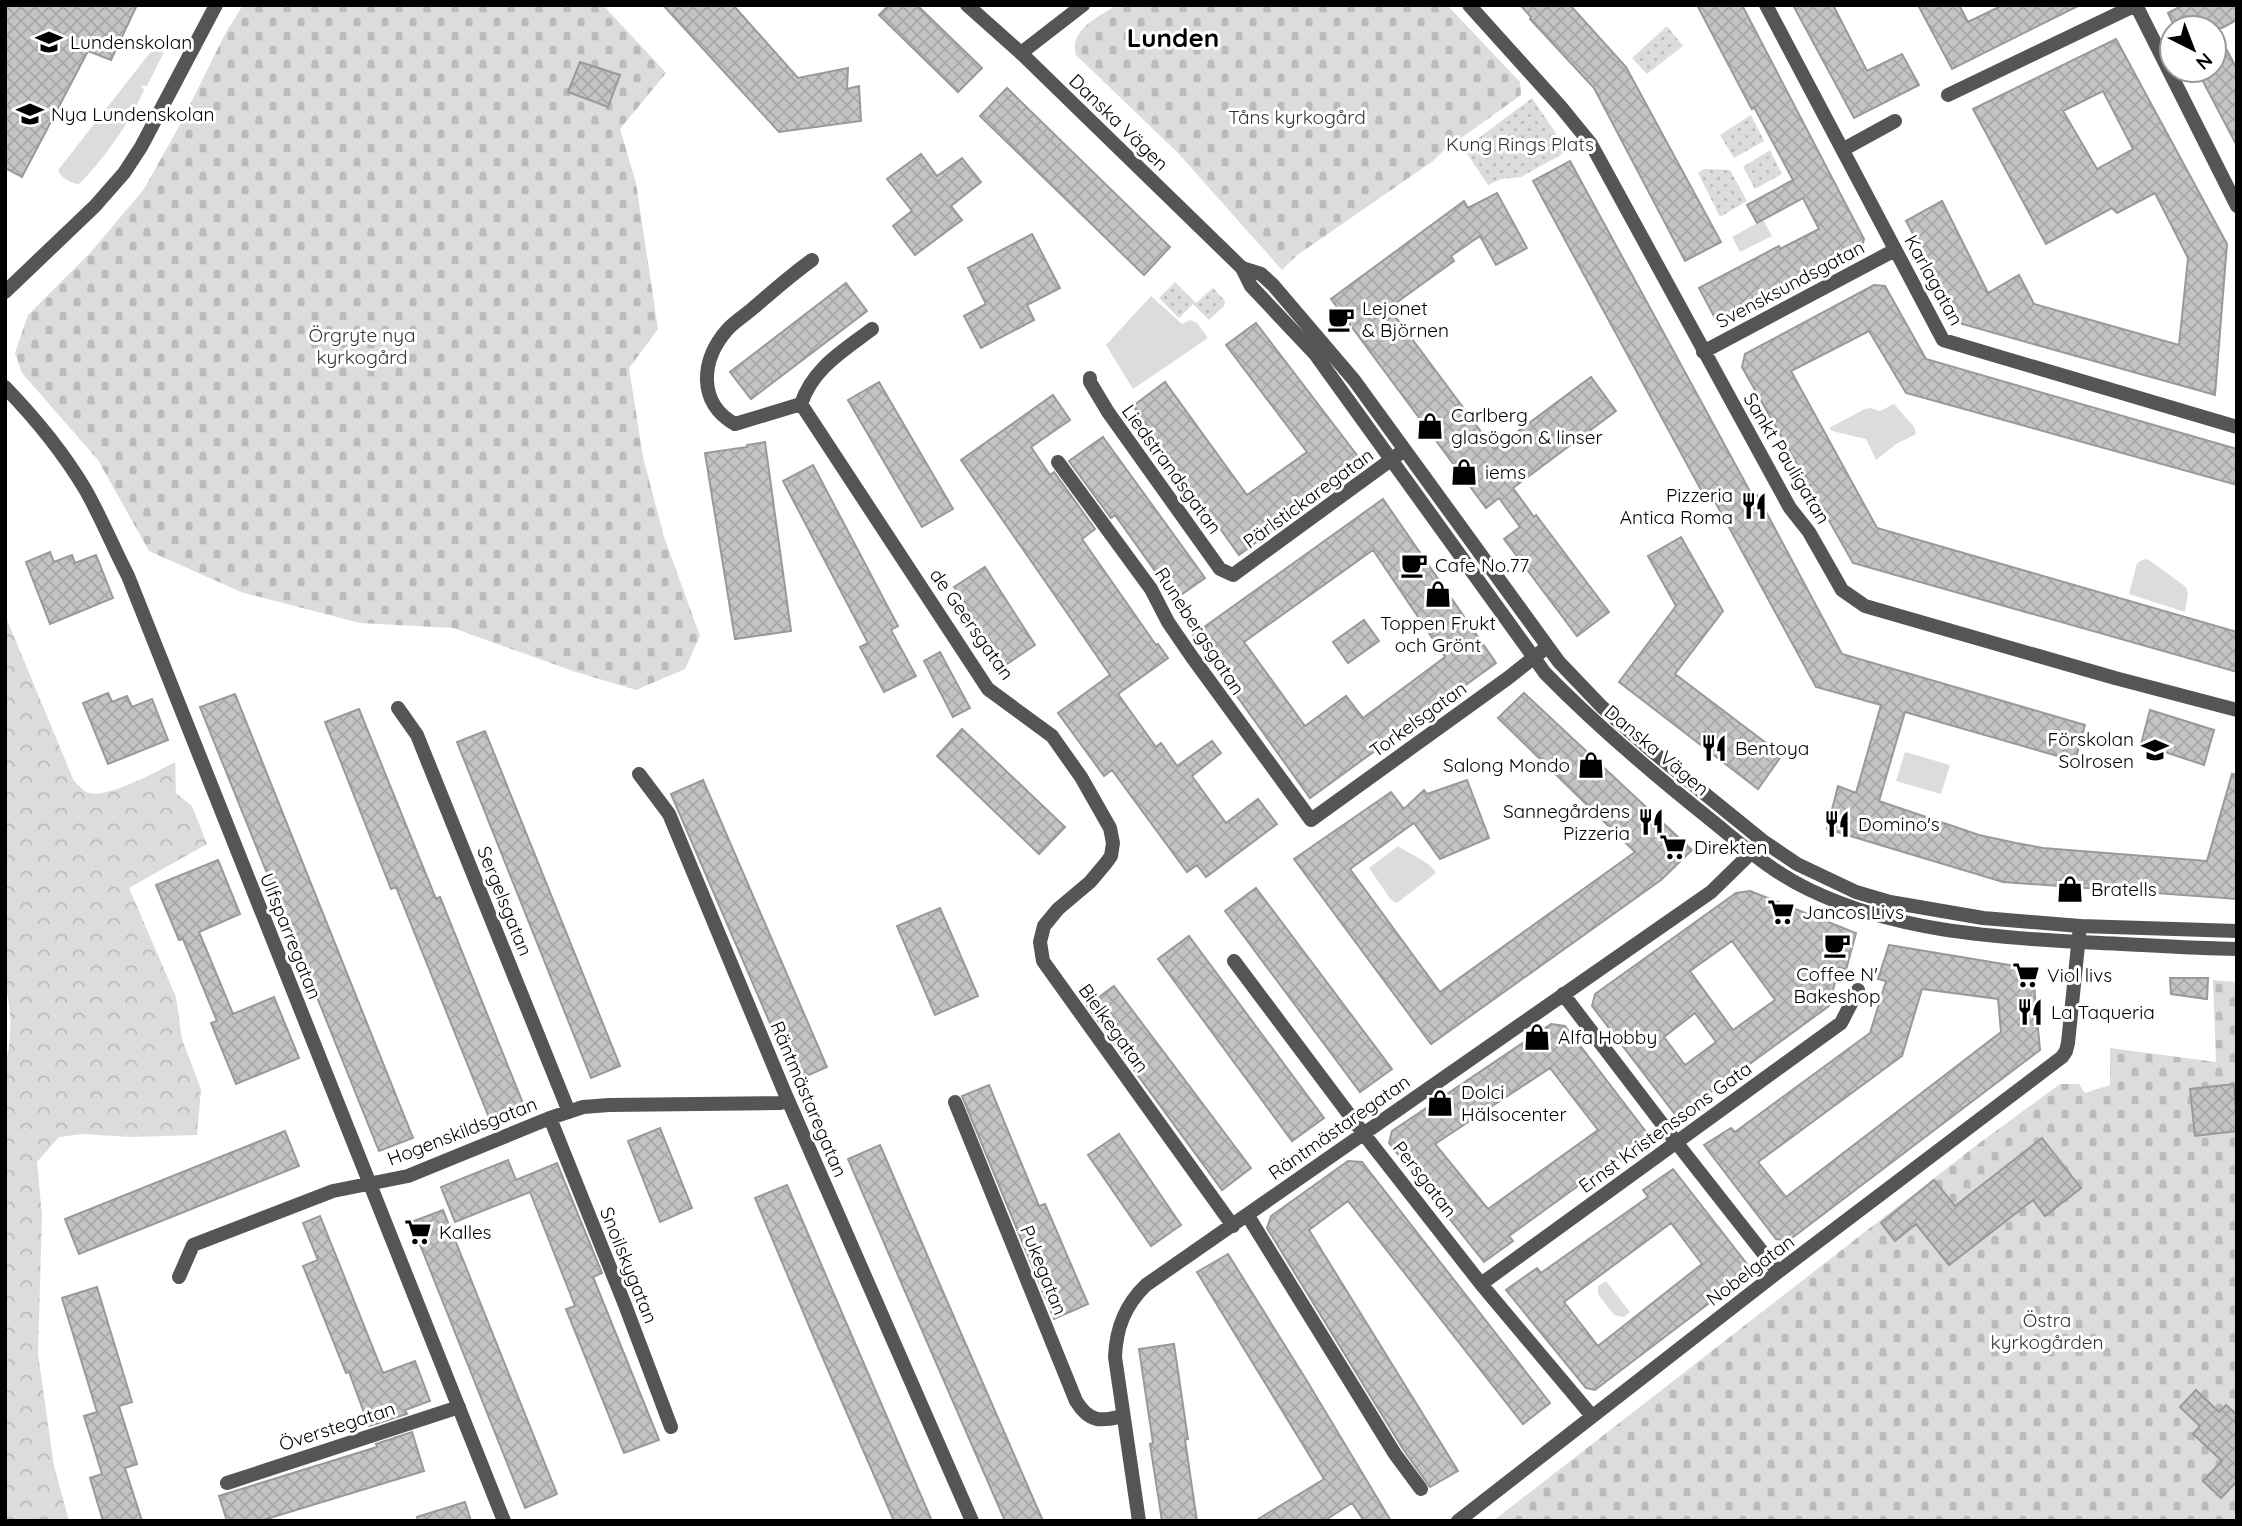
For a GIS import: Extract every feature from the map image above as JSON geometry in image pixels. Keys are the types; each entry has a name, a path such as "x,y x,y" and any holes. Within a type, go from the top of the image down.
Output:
{"street":[{"path":"5,292 96,206 124,173 141,147 216,5"},
{"name":"Danska Vägen","path":"967,5 1021,53 1242,268 1251,286 1315,354 1545,673 1590,719 1641,764 1769,867 1810,890 1844,904 1938,928 1980,935 2079,942 2237,949"},
{"path":"1021,53 1083,5"},
{"name":"Sankt Pauligatan","path":"1469,5 1591,144 1790,508 1809,532 1842,590 1865,606 2237,710"},
{"name":"Karlagatan","path":"1766,5 1943,340 2237,427"},
{"path":"1948,96 2136,5 2237,205"},
{"path":"1844,149 1895,121"},
{"name":"Svensksundsgatan","path":"1703,352 1895,250"},
{"path":"812,260 727,331 711,356 706,380 714,406 735,424 801,404 807,386 820,370 872,329"},
{"name":"Danska Vägen","path":"1242,268 1261,274 1354,380 1547,647 1602,707 1763,841 1814,873 1856,892 1903,904 2010,922 2237,931"},
{"name":"Liedstrandsgatan","path":"1090,378 1108,412 1220,569 1233,575"},
{"name":"Ulfsparregatan","path":"5,387 25,407 86,491 128,576 504,1521"},
{"name":"de Geersgatan","path":"801,404 988,689 1052,736 1081,777 1110,828 1113,843 1111,856"},
{"name":"Pärlstickaregatan","path":"1233,575 1404,451"},
{"name":"Runebergsgatan","path":"1058,462 1151,589 1168,622 1192,657 1311,820"},
{"name":"Torkelsgatan","path":"1311,820 1547,647"},
{"name":"Sergelsgatan","path":"398,708 417,735 569,1112"},
{"name":"Räntmästaregatan","path":"639,774 669,814 788,1101 972,1521"},
{"name":"Räntmästaregatan","path":"1139,1521 1115,1356 1115,1340 1125,1312 1146,1285 1711,892 1751,853"},
{"name":"Bielkegatan","path":"1111,856 1090,882 1058,909 1044,926 1040,942 1043,961 1233,1226"},
{"path":"2079,942 2080,926"},
{"name":"Nobelgatan","path":"1458,1521 1779,1272 2053,1065 2066,1051 2079,942"},
{"name":"Persgatan","path":"1234,961 1481,1284 1592,1416"},
{"name":"Ernst Kristenssons Gata","path":"1481,1284 1841,1023 1858,990"},
{"path":"1563,994 1676,1143 1779,1272"},
{"name":"Hogenskildsgatan","path":"179,1277 193,1245 333,1191 408,1176 583,1107 788,1101"},
{"name":"Pukegatan","path":"955,1102 1076,1401 1083,1413 1096,1419 1123,1416"},
{"name":"Snoilskygatan","path":"550,1118 671,1427"},
{"path":"1248,1216 1395,1454 1421,1489"},
{"name":"Överstegatan","path":"227,1483 459,1407"}],"green space":[{"name":"Örgryte nya kyrkogård","path":"243,5 603,5 666,73 620,129 636,183 658,329 629,368 643,457 664,537 700,636 685,669 636,690 576,672 453,628 360,623 241,592 149,551 98,460 22,373 15,353 28,315 91,252 144,189 182,121 225,34"},
{"name":"Tåns kyrkogård","path":"1117,5 1447,5 1520,82 1521,95 1433,161 1296,256 1282,270 1178,153 1076,55 1075,46 1081,31 1094,19"},
{"path":"1667,26 1683,46 1647,74 1632,58"},
{"path":"162,48 163,54 147,86 141,86 144,90 116,140 79,184 67,180 58,170 149,54"},
{"name":"Kung Rings Plats","path":"1532,98 1568,151 1521,177 1501,179 1488,185 1464,149"},
{"path":"1751,115 1764,141 1734,158 1720,135"},
{"path":"1770,150 1782,174 1755,189 1743,167"},
{"path":"1704,169 1730,170 1747,201 1720,217 1698,173"},
{"path":"1763,220 1772,236 1740,252 1732,237"},
{"path":"1175,282 1196,303 1213,288 1225,301 1224,306 1209,320 1193,304 1179,318 1159,298"},
{"path":"1151,296 1182,324 1190,320 1197,323 1208,338 1133,389 1106,345"},
{"path":"1894,404 1914,427 1916,434 1896,444 1876,460 1866,439 1829,428 1865,409 1880,411"},
{"path":"2144,559 2186,587 2188,594 2185,612 2129,594 2137,563"},
{"path":"5,615 74,781 86,792 105,792 130,784 175,762 176,793 192,806 207,844 129,888 176,997 182,1039 201,1089 197,1135 130,1137 83,1134 59,1137 37,1162 42,1215 38,1354 54,1466 69,1521 5,1521 5,1063 10,1025 5,987"},
{"path":"1905,752 1950,765 1941,794 1896,781"},
{"path":"1398,846 1425,862 1436,873 1397,903 1391,900 1369,868"},
{"name":"Östra kyrkogården","path":"2213,980 2237,982 2237,1521 1493,1521 1978,1144 2060,1084 2079,1084 2085,1093 2110,1085 2110,1048 2216,1062"},
{"path":"1606,1281 1630,1312 1624,1317 1614,1315 1598,1294 1598,1286"}],"building":[{"name":"Nya Lundenskolan","path":"5,5 137,5 111,60 88,51 22,177 5,168"},
{"path":"663,5 733,5 798,78 848,68 847,89 859,86 861,121 779,132"},
{"path":"889,5 917,5 982,68 958,92 879,15"},
{"path":"1520,5 1570,5 1626,67 1721,242 1685,261 1594,88"},
{"path":"1697,5 1742,5 1864,239 1862,246 1718,324 1699,288 1779,246 1780,249 1819,229 1803,198 1757,223 1747,205 1793,180"},
{"path":"1793,5 1833,5 1867,71 1902,54 1919,85 1854,118"},
{"path":"1918,5 1959,5 1968,22 2003,5 2080,5 1952,69"},
{"path":"2183,5 2237,5 2237,20 2228,25 2228,14 2168,13"},
{"path":"2116,39 2227,244 2215,395 1962,324 1906,221 1942,201 1988,293 2019,275 2034,304 2179,345 2188,258 2155,193 2117,213 2112,208 2046,244 1973,109","holes":["2103,91 2133,149 2097,169 2063,111"]},
{"path":"2228,52 2237,69 2237,146 2204,84 2228,84"},
{"path":"580,62 620,75 608,107 568,92"},
{"path":"1007,88 1170,247 1144,275 980,116"},
{"path":"921,154 937,176 962,158 981,182 951,206 962,220 915,255 893,226 912,211 887,179"},
{"path":"1570,161 1753,497 1757,495 1842,654 2085,725 2075,761 1905,712 1879,801 1979,835 2043,848 2207,861 2232,774 2237,775 2237,899 2003,882 1827,829 1838,786 1856,793 1881,705 1816,687 1713,498 1707,501 1533,181"},
{"path":"1497,193 1527,248 1496,265 1480,236 1451,256 1454,261 1389,308 1494,449 1591,377 1616,411 1513,488 1609,612 1577,636 1504,539 1520,527 1499,498 1486,508 1331,299 1464,201 1468,208"},
{"path":"1032,234 1060,288 1027,305 1034,320 981,348 964,316 986,304 968,268"},
{"path":"846,283 867,311 751,399 730,372"},
{"path":"1874,285 1885,286 1926,359 2237,449 2237,485 1906,393 1869,331 1791,371 1877,528 2237,632 2237,672 1853,563 1742,367 1745,354"},
{"path":"1256,323 1363,463 1239,555 1133,406 1165,382 1247,495 1307,452 1226,345"},
{"path":"879,382 953,509 922,527 848,400"},
{"path":"1053,395 1070,420 1031,447 1050,475 1054,472 1095,529 1082,539 1156,645 1158,644 1168,658 1118,694 1156,747 1161,743 1177,766 1212,741 1221,753 1192,776 1226,823 1258,799 1277,824 1206,877 1197,865 1187,872 1112,770 1104,776 1058,713 1110,675 961,460"},
{"path":"1103,437 1205,578 1175,599 1115,515 1111,518 1069,461"},
{"path":"765,442 791,631 735,639 705,453"},
{"path":"813,465 898,626 891,630 916,676 884,692 860,647 868,643 783,481"},
{"path":"1383,499 1496,663 1310,798 1193,635","holes":["1373,550 1445,657 1363,718 1346,696 1305,726 1244,642"]},
{"path":"1681,537 1723,611 1675,674 1782,755 1758,789 1619,682 1676,606 1648,556"},
{"path":"50,552 54,562 72,555 75,563 96,555 113,598 50,624 26,562"},
{"path":"985,567 1035,645 1004,666 954,587"},
{"path":"1364,620 1379,641 1348,663 1333,642"},
{"path":"940,652 970,708 953,717 924,661"},
{"path":"108,693 112,702 127,696 132,707 152,699 168,740 108,764 83,703"},
{"path":"1524,693 1692,850 1661,880 1431,1044 1294,859 1391,792 1404,809 1424,790 1427,794 1467,780 1489,838 1440,859 1414,823 1350,869 1440,992 1635,852 1498,718"},
{"path":"235,694 413,1138 379,1151 200,707"},
{"path":"359,709 436,899 440,897 524,1106 490,1120 396,887 391,889 325,722"},
{"path":"2150,710 2214,730 2204,765 2141,744"},
{"path":"962,729 1065,827 1039,854 937,756"},
{"path":"485,731 620,1066 591,1078 457,742"},
{"path":"703,780 827,1067 795,1081 671,794"},
{"path":"218,860 240,914 199,932 233,1014 274,997 299,1058 236,1084 211,1023 217,1021 183,939 179,940 156,885"},
{"path":"1256,888 1392,1069 1360,1092 1225,911"},
{"path":"1750,891 1856,933 1846,970 1839,967 1829,1006 1707,1095 1710,1100 1681,1122 1592,1006 1595,994 1736,893","holes":["1732,941 1775,1000 1733,1030 1690,971","1695,1013 1716,1042 1685,1065 1664,1037"]},
{"path":"940,908 978,996 935,1015 897,926"},
{"path":"1189,936 1324,1118 1292,1141 1158,959"},
{"path":"1889,945 2027,968 2033,975 2040,1050 1788,1241 1776,1239 1704,1145 1731,1128 1735,1132 1870,1033 1886,981 1878,979","holes":["1922,989 1998,999 2001,1032 1786,1197 1758,1162 1902,1056"]},
{"path":"2170,978 2208,978 2207,999 2171,994"},
{"path":"1114,986 1251,1168 1222,1190 1087,1006"},
{"path":"1551,1024 1565,1026 1653,1141 1624,1163 1618,1157 1509,1236 1513,1241 1484,1262 1389,1143 1392,1131","holes":["1550,1068 1598,1130 1488,1209 1435,1144"]},
{"path":"2234,1084 2237,1131 2195,1136 2190,1089"},
{"path":"989,1085 1039,1206 1045,1204 1088,1304 1054,1319 962,1096"},
{"path":"660,1128 692,1208 660,1222 628,1141"},
{"path":"285,1131 299,1166 79,1254 65,1219"},
{"path":"1119,1134 1181,1225 1151,1246 1088,1155"},
{"path":"2042,1138 2081,1188 2045,1216 2033,1200 1949,1265 1916,1224 1895,1241 1881,1223 1934,1180 1955,1206"},
{"path":"880,1145 1043,1521 1005,1521 897,1273 848,1159"},
{"path":"508,1160 516,1180 557,1163 602,1273 593,1277 659,1440 624,1453 566,1309 575,1306 530,1192 455,1222 441,1187"},
{"path":"1348,1161 1362,1162 1550,1403 1523,1424 1348,1201 1309,1230 1458,1471 1430,1487 1403,1449 1267,1228 1271,1216"},
{"path":"1673,1169 1747,1264 1745,1276 1595,1390 1586,1388 1506,1290 1537,1268 1541,1273 1648,1197 1643,1190","holes":["1671,1223 1702,1264 1598,1346 1564,1302"]},
{"path":"787,1185 932,1521 894,1521 815,1340 755,1198"},
{"path":"443,1210 557,1494 525,1508 411,1222"},
{"path":"320,1216 383,1373 415,1361 430,1401 405,1410 407,1414 369,1426 349,1372 346,1373 303,1266 318,1260 303,1223"},
{"path":"1228,1254 1391,1521 1364,1521 1352,1503 1324,1521 1255,1521 1324,1479 1197,1272"},
{"path":"97,1287 132,1402 119,1406 137,1464 125,1468 142,1521 103,1521 90,1478 102,1474 84,1416 97,1412 62,1298"},
{"path":"1174,1344 1197,1521 1162,1521 1150,1444 1153,1443 1139,1349"},
{"path":"2196,1390 2219,1412 2226,1405 2237,1415 2237,1481 2221,1498 2203,1481 2222,1461 2193,1434 2200,1426 2180,1407"},
{"path":"412,1432 424,1471 260,1521 227,1521 219,1496 377,1447 376,1444"},
{"path":"465,1502 471,1521 418,1521 417,1517"}],"place":[{"name":"Lundenskolan","path":"49,42"},
{"name":"Nya Lundenskolan","path":"30,114"},
{"name":"Lejonet & Björnen","path":"1341,319"},
{"name":"Carlberg glasögon & linser","path":"1430,426"},
{"name":"iems","path":"1464,472"},
{"name":"Pizzeria Antica Roma","path":"1754,506"},
{"name":"Cafe No.77","path":"1414,565"},
{"name":"Toppen Frukt och Grönt","path":"1438,594"},
{"name":"Bentoya","path":"1714,748"},
{"name":"Förskolan Solrosen","path":"2155,750"},
{"name":"Salong Mondo","path":"1591,765"},
{"name":"Sannegårdens Pizzeria","path":"1651,822"},
{"name":"Domino's","path":"1837,824"},
{"name":"Direkten","path":"1673,847"},
{"name":"Bratells","path":"2070,889"},
{"name":"Jancos Livs","path":"1781,912"},
{"name":"Coffee N' Bakeshop","path":"1837,945"},
{"name":"Viol livs","path":"2026,975"},
{"name":"La Taqueria","path":"2030,1012"},
{"name":"Alfa Hobby","path":"1537,1037"},
{"name":"Dolci Hälsocenter","path":"1440,1103"},
{"name":"Kalles","path":"418,1232"}],"district":[{"name":"Lunden","path":"1173,37"}]}
